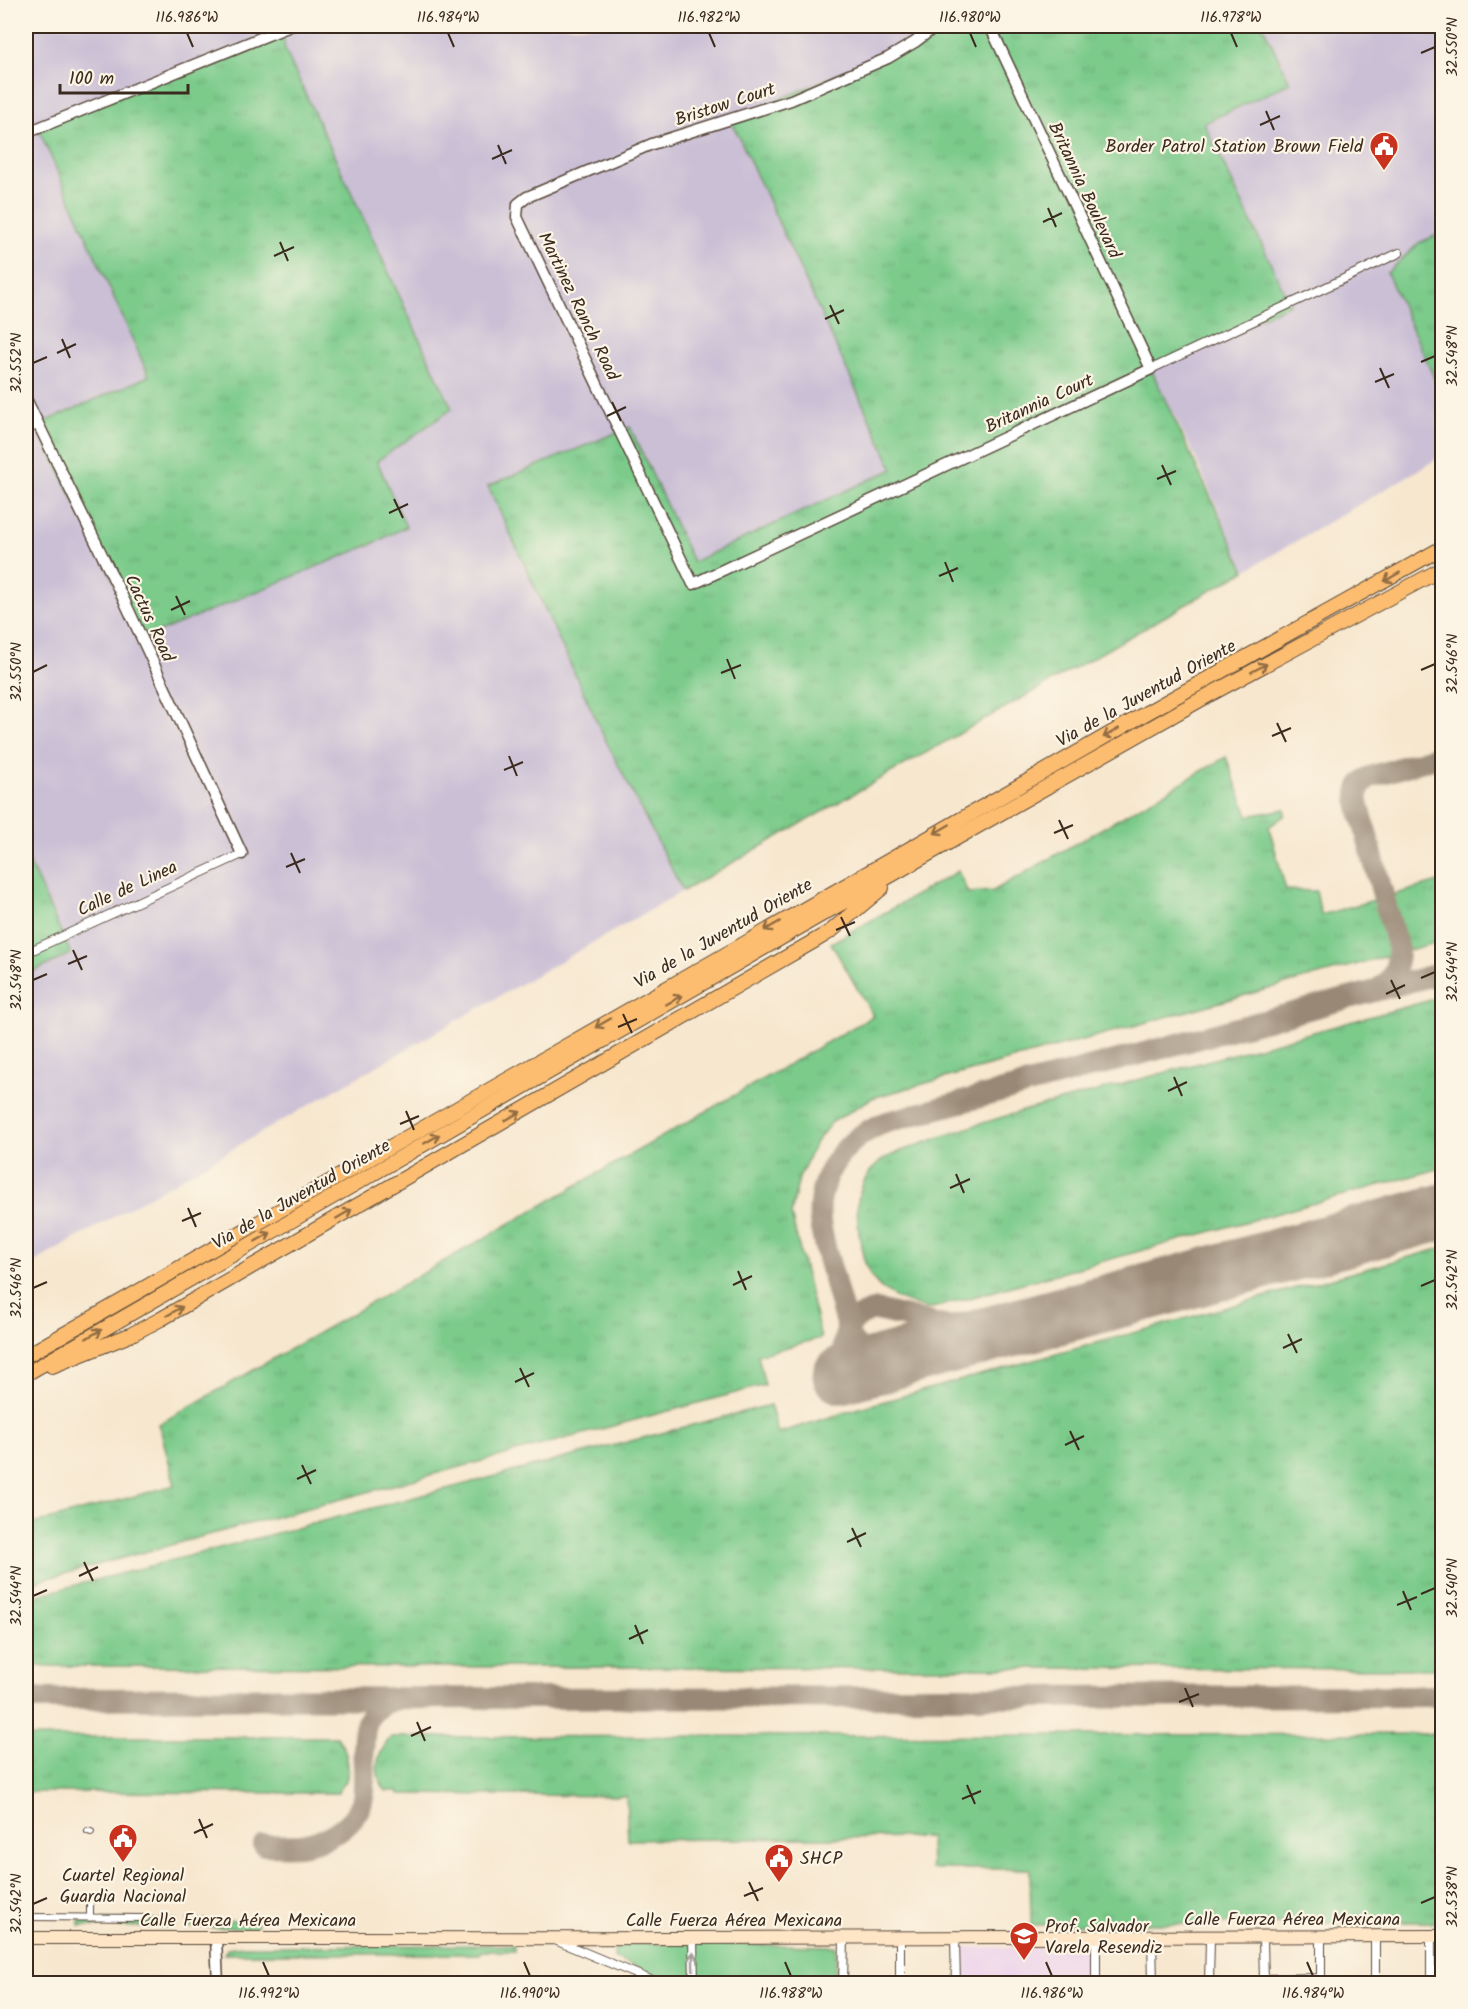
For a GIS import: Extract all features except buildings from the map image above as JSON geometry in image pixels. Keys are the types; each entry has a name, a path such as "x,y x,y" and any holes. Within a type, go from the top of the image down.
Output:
{"highway":[{"name":"Via de la Juventud Oriente","path":"26,1376 907,867 1443,548"},
{"name":"Via de la Juventud Oriente","path":"26,1356 1138,718 1203,690 1443,569"},
{"path":"26,1376 130,1335 161,1319 698,1010 831,931 907,867"}],"main road":[{"name":"Calle Fuerza Aérea Mexicana","path":"26,1938 1096,1939 1437,1936"}],"street":[{"path":"26,134 290,26"},
{"name":"Bristow Court","path":"518,204 527,197 652,144 791,100 888,58 936,26"},
{"name":"Britannia Boulevard","path":"990,26 1151,369"},
{"name":"Martinez Ranch Road","path":"518,204 518,217 693,584"},
{"name":"Britannia Court","path":"693,584 1399,253"},
{"name":"Cactus Road","path":"26,399 124,600 242,854"},
{"path":"26,430 38,425"},
{"name":"Calle de Linea","path":"26,953 242,854"},
{"path":"87,1899 90,1899 90,1918"},
{"path":"26,1917 146,1918"},
{"path":"1431,1983 1437,1936"},
{"path":"1263,1938 1264,1981 1321,1981 1321,1937"},
{"path":"1375,1937 1375,1983"},
{"path":"216,1938 218,1983"},
{"path":"550,1938 660,1983"},
{"path":"693,1938 694,1983"},
{"path":"843,1983 844,1938"},
{"path":"1152,1938 1153,1983"},
{"path":"1209,1983 1210,1938"},
{"path":"900,1939 900,1983"},
{"path":"955,1939 956,1983"},
{"path":"1096,1939 1096,1983"}],"shaded area":[{"path":"26,26 936,26 915,42 732,120 893,469 693,562 630,427 605,739 683,891 26,1267 26,975 71,954 26,856","holes":["282,29 285,50 451,409 377,461 406,527 374,543 142,639 40,424 149,376 38,128"]},
{"path":"1263,26 1442,26 1442,232 1419,243 1387,273 1442,395 1442,456 1245,571 1195,457 1151,369 1290,304 1204,123 1289,83"},
{"path":"961,1947 1090,1948 1089,1983 962,1983"}],"green space":[{"path":"948,26 1263,26 1290,83 1204,123 1290,304 1151,369 1245,571 683,891 605,739 488,486 630,427 693,562 893,469 731,120"},
{"path":"282,29 285,50 452,409 377,461 406,527 374,543 142,639 37,425 149,376 38,128"},
{"path":"1442,233 1442,395 1387,273 1419,243"},
{"path":"1226,757 1248,816 1285,809 1285,815 1269,827 1286,890 1316,891 1321,915 1442,881 1442,941 872,1098 831,1123 816,1142 799,1178 791,1214 821,1338 758,1355 765,1385 26,1584 26,1526 175,1485 159,1424 873,1016 831,943 958,871 968,893 993,891"},
{"path":"26,856 71,954 26,975"},
{"path":"1442,997 1442,1168 929,1309 896,1298 887,1292 872,1277 867,1267 859,1232 857,1208 859,1197 867,1176 875,1166 892,1155 955,1132 1018,1113"},
{"path":"1442,1248 1442,1669 26,1666 26,1598 770,1405 778,1433 863,1407"},
{"path":"1442,1734 1442,1922 1031,1925 1030,1869 931,1869 930,1837 628,1840 626,1796 399,1794 398,1791 386,1791 378,1777 377,1770 379,1756 391,1737"},
{"path":"26,1737 337,1737 347,1758 348,1769 345,1783 338,1793 26,1792"},
{"path":"79,1920 175,1920 175,1927 79,1926"},
{"path":"188,1920 257,1921 257,1928 188,1927"},
{"path":"615,1943 836,1946 835,1983 675,1983 614,1958"},
{"path":"514,1945 514,1951 481,1951 480,1954 224,1954 228,1948 243,1946"}],"taxiway":[{"path":"1377,990 1393,973 1398,950 1358,803 1358,791 1363,782 1370,777 1442,755"},
{"path":"894,1361 869,1355 850,1338 821,1228 820,1204 828,1174 836,1160 858,1137 887,1122 1442,973"},
{"path":"935,1350 919,1356 899,1375 885,1382 869,1382 857,1376 849,1366 844,1353 845,1339 850,1326 861,1316 877,1310 978,1334 1000,1332"},
{"path":"26,1699 1442,1696"},
{"path":"264,1845 296,1845 314,1842 335,1833 352,1820 362,1802 366,1727 371,1714 381,1705 398,1699"}],"runway":[{"path":"841,1375 1442,1212"}],"place":[{"name":"Border Patrol Station Brown Field","path":"1384,172"},
{"name":"Cuartel Regional Guardia Nacional","path":"123,1864"},
{"name":"SHCP","path":"779,1884"},
{"name":"Prof. Salvador Varela Resendiz","path":"1024,1962"}]}
